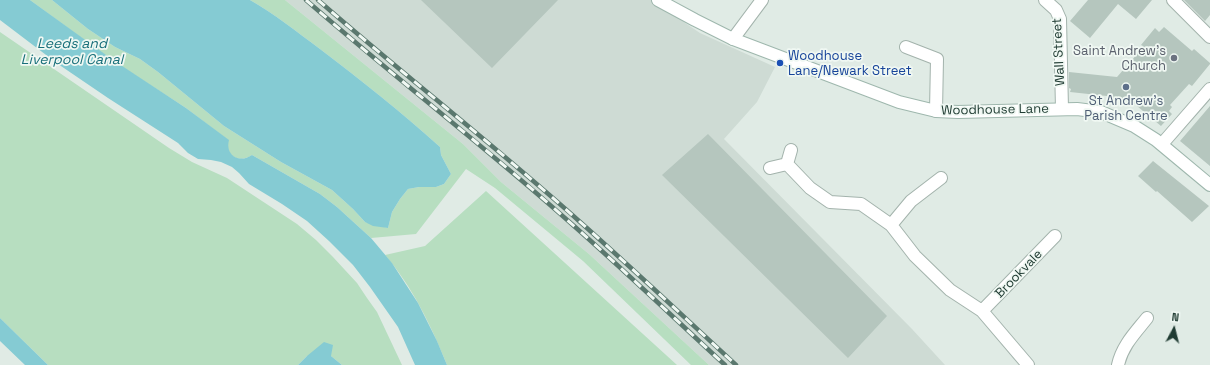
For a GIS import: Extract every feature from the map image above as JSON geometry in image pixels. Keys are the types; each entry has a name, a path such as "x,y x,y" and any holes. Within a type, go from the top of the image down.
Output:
{"street":[{"name":"Woodhouse Lane","path":"658,0 733,39 899,102 936,111 958,112 1062,109 1101,112 1134,126 1162,144 1210,185"},
{"path":"733,39 762,0"},
{"name":"Wall Street","path":"1045,0 1056,10 1060,19 1062,109"},
{"path":"1173,0 1209,35"},
{"path":"906,47 936,59 936,111"},
{"path":"1162,144 1210,90"},
{"path":"787,164 791,150"},
{"path":"770,168 787,164"},
{"path":"787,164 810,188 830,202 861,204 891,226 914,256 950,290 982,311 1028,365"},
{"path":"891,226 911,201 941,178"},
{"name":"Brookvale","path":"982,311 1055,236"},
{"path":"1118,365 1120,356 1129,340 1147,318"}],"shaded area":[{"path":"285,0 651,0 700,33 775,67 757,102 724,139 912,329 945,365 709,365 589,254 501,182 463,144"}],"green space":[{"path":"30,0 52,0 88,29 115,47 140,59 158,72 224,126 281,162 332,190 365,222 388,228 392,212 408,189 419,187 436,187 444,184 451,174 441,155 440,147 366,84 277,17 250,0 285,0 463,144 501,182 589,254 709,365 691,365 583,261 495,188 466,169 416,234 371,238 337,207 320,194 252,155 242,159 234,157 229,150 228,140 186,108 113,61"},
{"path":"0,32 169,148 192,162 227,178 297,224 316,240 357,283 377,312 402,365 342,365 331,356 307,356 298,365 48,365 0,318"},
{"path":"486,191 677,365 447,365 435,336 413,293 385,255 425,246"}],"water":[{"name":"Leeds and Liverpool Canal","path":"0,0 30,0 113,60 186,108 229,140 228,145 231,154 242,159 252,155 320,194 337,207 371,238 392,263 418,303 447,365 415,365 398,327 370,287 353,265 307,221 249,184 232,167 221,162 198,159 188,153 178,143 58,64 0,20"},
{"path":"52,0 250,0 277,17 381,96 425,134 440,147 441,155 451,174 444,184 436,187 419,187 408,189 392,212 388,228 373,226 365,222 332,190 281,162 224,126 158,72 140,59 115,47 88,29"},
{"path":"0,318 48,365 25,365 0,341"},
{"path":"324,342 333,345 331,356 342,365 298,365 307,356"}],"building":[{"path":"421,0 558,0 492,68"},
{"path":"1088,0 1152,0 1136,19 1118,4 1090,38 1070,21"},
{"path":"1184,0 1210,0 1210,15 1205,21"},
{"path":"1164,27 1192,51 1194,49 1210,64 1192,86 1189,84 1170,105 1172,107 1169,111 1172,114 1161,126 1131,101 1112,99 1113,97 1107,96 1070,92 1069,72 1117,77 1138,53 1143,46 1141,45 1155,28 1159,32"},
{"path":"1210,106 1210,166 1180,141"},
{"path":"708,134 887,316 848,358 662,175"},
{"path":"1153,161 1209,206 1192,222 1138,176"}],"railway":[{"path":"306,0 541,197 612,260 725,365"},
{"path":"318,0 547,193 736,365"}],"place":[{"name":"Saint Andrew's Church","path":"1174,58"},
{"name":"Woodhouse Lane/Newark Street","path":"780,63"},
{"name":"St Andrew's Parish Centre","path":"1126,87"}]}
